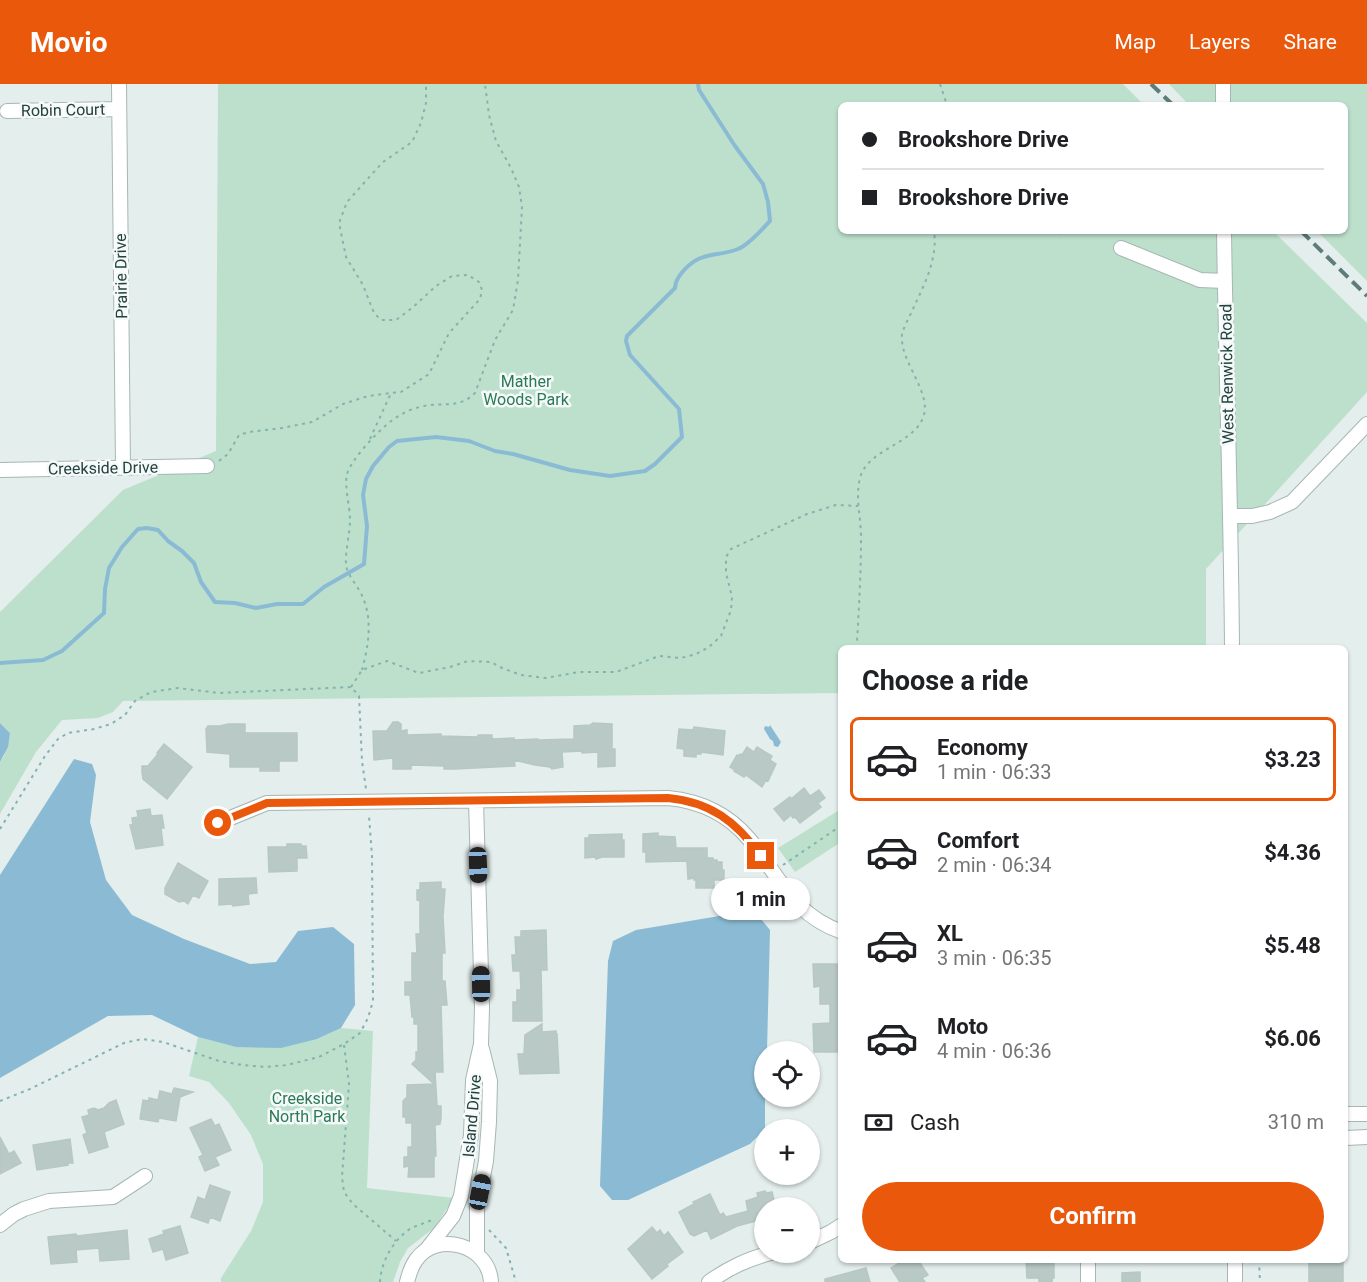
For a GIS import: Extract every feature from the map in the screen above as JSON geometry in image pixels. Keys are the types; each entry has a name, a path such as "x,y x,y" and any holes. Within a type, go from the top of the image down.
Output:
{"street":[{"name":"Prairie Drive","path":"119,84 123,467"},
{"path":"1223,84 1223,102"},
{"name":"Robin Court","path":"7,111 119,109"},
{"name":"West Renwick Road","path":"1224,234 1232,645"},
{"path":"1122,248 1200,280 1225,281"},
{"path":"1231,516 1252,516 1270,512 1292,502 1367,424"},
{"name":"Creekside Drive","path":"0,470 207,466"},
{"path":"218,823 267,803 668,798 688,801 721,815 740,830 749,839 784,889 802,909 822,923 838,930"},
{"name":"Island Drive","path":"407,1282 413,1263 453,1215 461,1196 471,1135 473,1080 481,1044 482,1008 476,801"},
{"name":"Island Drive","path":"477,1254 477,1209 486,1161 490,1080 481,1044"},
{"path":"1348,1114 1367,1114"},
{"path":"1348,1138 1367,1137"},
{"path":"0,1225 24,1209 49,1201 113,1197 145,1176"},
{"path":"820,1237 838,1228"},
{"path":"427,1249 440,1244 453,1243 466,1247 477,1254 486,1265 491,1282"},
{"path":"709,1282 728,1269 754,1258"},
{"path":"1088,1263 1088,1282"},
{"path":"1235,1263 1235,1282"}],"path":[{"path":"207,466 214,465 228,454 239,435 312,422 343,404 368,396 401,392 429,374 449,333 480,299 482,290 479,282 468,275 452,276 436,286 396,320 381,320 374,313 363,285 346,257 339,223 346,202 383,162 412,142 421,123 426,103 425,84"},
{"path":"351,687 362,670 368,647 368,618 363,598 346,566 350,520 347,474 369,442 385,426 405,412 425,406 459,403 469,399 475,393 495,340 513,310 519,280 522,207 519,187 496,141 485,84"},
{"path":"940,84 946,102"},
{"path":"858,645 861,535 858,490 861,476 867,465 917,429 924,418 924,402 903,348 902,332 931,267 934,234"},
{"path":"1058,234 1060,238"},
{"path":"369,442 391,393"},
{"path":"362,670 387,660 419,674 468,662 491,662 521,675 546,678 579,672 616,672 659,656 681,658 696,654 709,647 721,636 731,610 732,597 726,573 726,557 730,549 807,514 836,506 858,506"},
{"path":"0,1101 30,1089 124,1043 142,1040 163,1042 219,1061 266,1067 287,1065 319,1057 360,1033 373,1001 372,856 362,761 359,696 351,687"},
{"path":"0,830 45,756 58,739 68,733 111,724 125,715 135,701 151,692 178,688 219,693 351,687"},
{"path":"778,868 838,828"},
{"path":"344,1044 349,1084 342,1177 344,1192 353,1204 396,1241"},
{"path":"380,1282 384,1261 396,1241 410,1229 438,1219"},
{"path":"485,1227 506,1248 516,1282"},
{"path":"1259,1263 1260,1282"}],"green space":[{"name":"Mather Woods Park","path":"218,84 1123,84 1141,102 838,102 838,234 1276,234 1367,323 1367,392 1206,569 1206,645 838,645 838,693 123,701 113,712 98,718 62,720 36,752 0,814 0,762 4,756 10,733 0,723 0,612 123,490 216,451"},
{"path":"1169,84 1367,84 1367,281 1320,234 1348,234 1348,102 1186,102"},
{"path":"838,811 838,844 795,872 778,848"},
{"name":"Creekside North Park","path":"341,1028 373,1031 367,1188 454,1198 434,1228 408,1248 393,1282 221,1282 221,1278 251,1231 263,1202 263,1164 251,1135 229,1103 209,1082 189,1076 198,1037 236,1047 317,1039"}],"water":[{"path":"0,723 10,733 8,747 0,762"},
{"path":"770,725 781,742 778,747 774,746 764,729 765,726"},
{"path":"74,759 92,764 96,775 90,822 106,880 132,915 184,939 250,964 276,962 298,931 333,927 354,944 355,1005 341,1028 317,1039 281,1048 236,1047 198,1037 152,1015 108,1016 0,1078 0,875"},
{"path":"737,913 756,913 770,930 767,1041 754,1041 754,1107 765,1107 765,1119 754,1119 754,1140 750,1144 628,1200 612,1200 600,1186 608,961 613,941 636,930"}],"building":[{"path":"393,722 401,724 401,731 407,730 407,735 441,734 441,736 478,737 478,735 492,735 492,739 514,738 514,740 574,739 574,726 593,723 612,724 615,766 598,767 598,752 582,753 582,751 562,752 563,767 552,769 514,760 515,766 444,769 444,766 411,765 411,769 393,769 393,758 374,760 373,731 387,731"},
{"path":"245,724 245,733 297,733 297,761 279,761 279,771 260,771 260,767 230,767 230,754 207,752 206,729 208,726"},
{"path":"694,727 725,731 723,755 701,752 701,754 696,754 696,757 684,756 684,749 677,748 679,729 693,730"},
{"path":"164,744 192,767 167,799 143,779 142,772 142,766 148,766"},
{"path":"747,747 754,752 757,747 772,756 770,760 776,764 768,781 766,780 762,787 730,767 737,755 742,755"},
{"path":"804,788 810,796 819,790 825,798 818,803 821,807 800,823 791,815 784,821 774,809"},
{"path":"150,809 151,816 162,815 163,845 136,849 130,825 133,825 132,818 138,817 137,811"},
{"path":"658,833 658,836 675,837 676,848 707,848 707,858 722,862 724,880 714,880 714,888 696,888 696,880 688,879 687,861 646,862 646,852 643,852 643,834"},
{"path":"622,834 624,857 585,858 585,838 589,838 589,835"},
{"path":"287,844 306,846 307,858 297,858 297,871 269,872 268,847 287,847"},
{"path":"178,863 208,881 199,898 193,895 188,904 165,894 165,888"},
{"path":"256,878 257,893 248,894 249,904 219,905 219,879"},
{"path":"441,882 441,889 445,889 443,917 445,953 442,953 442,981 445,981 447,1005 441,1005 443,1072 435,1072 437,1106 441,1106 441,1118 440,1124 435,1125 434,1177 408,1177 409,1166 404,1167 404,1157 408,1157 408,1147 412,1147 412,1123 406,1123 406,1117 403,1117 403,1101 407,1097 407,1085 434,1084 412,1064 418,1052 418,1024 414,1024 414,1017 412,1017 410,995 405,995 405,982 412,982 412,953 417,953 416,934 420,934 420,901 417,900 417,890 420,890 420,883"},
{"path":"546,930 547,970 541,970 542,1021 513,1021 513,1002 517,1002 517,990 521,990 520,971 513,971 512,955 516,955 515,937 521,937 521,931"},
{"path":"813,964 838,964 838,1052 820,1052 820,1041 814,1041 813,1024 830,1023 830,1004 820,1004 820,986 814,987"},
{"path":"542,1024 542,1032 556,1031 559,1073 520,1074 518,1054 524,1054 525,1035"},
{"path":"174,1088 193,1092 180,1097 176,1121 159,1118 158,1122 140,1119 143,1100 149,1101 149,1098 158,1100 160,1091 172,1094"},
{"path":"116,1100 124,1124 104,1132 108,1147 89,1153 83,1135 87,1133 82,1117 89,1115 88,1110 104,1108"},
{"path":"211,1119 215,1126 219,1124 231,1150 215,1157 219,1165 205,1171 199,1157 203,1155 190,1128"},
{"path":"0,1137 9,1154 14,1151 21,1163 0,1174"},
{"path":"70,1139 73,1163 37,1170 33,1145"},
{"path":"210,1185 230,1192 220,1221 210,1217 208,1223 191,1217 198,1197 205,1200"},
{"path":"772,1192 773,1197 758,1197 757,1193"},
{"path":"710,1194 720,1215 723,1213 726,1217 748,1211 746,1201 754,1198 754,1222 737,1226 711,1239 707,1230 694,1236 690,1234 679,1212"},
{"path":"180,1226 188,1253 166,1260 163,1249 153,1252 149,1239 164,1234 163,1231"},
{"path":"652,1227 657,1233 660,1230 664,1236 668,1232 683,1252 652,1279 628,1249"},
{"path":"127,1230 129,1259 100,1261 99,1248 76,1250 77,1262 51,1264 48,1237"},
{"path":"899,1263 920,1263 928,1275 922,1278 925,1282 900,1282 891,1268"},
{"path":"1026,1263 1054,1263 1052,1282 1039,1282 1039,1278 1027,1278"},
{"path":"1309,1263 1343,1263 1343,1282 1309,1282"},
{"path":"866,1268 870,1282 825,1282 825,1279"},
{"path":"1140,1272 1140,1282 1122,1282 1122,1273"}],"waterway":[{"path":"0,663 43,660 62,651 104,613 109,568 122,547 138,529 158,530 182,551 194,563 201,582 215,602 235,603 256,608 277,604 303,604 324,587 364,564 367,526 363,495 366,479 373,466 397,441 436,437 469,441 495,451 570,470 610,476 645,471 655,464 682,437 679,409 630,355 627,336 675,288 677,280 687,267 700,258 742,247 770,221 763,184 735,146 699,90 698,84"}],"railway":[{"path":"1151,84 1170,102"},
{"path":"1304,234 1367,296"}],"route":[{"path":"218,823 267,803 668,798 688,801 721,815 749,839 761,856"}]}
